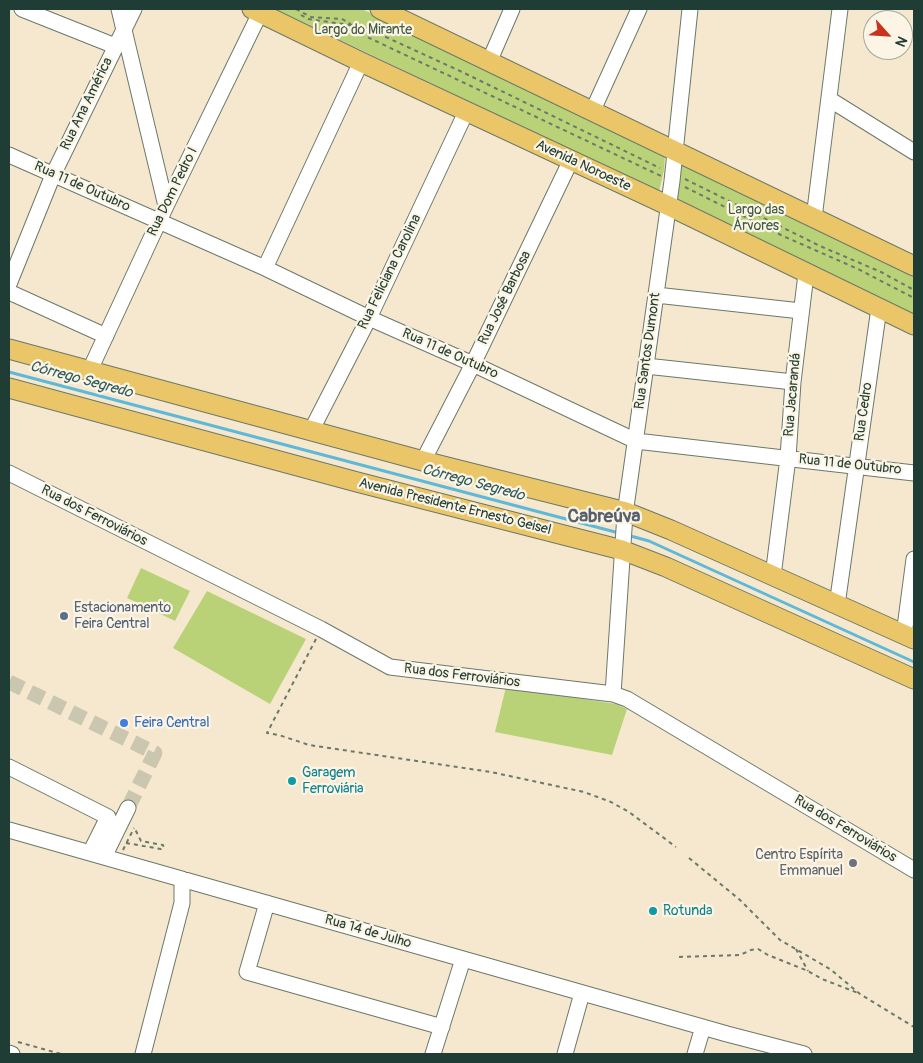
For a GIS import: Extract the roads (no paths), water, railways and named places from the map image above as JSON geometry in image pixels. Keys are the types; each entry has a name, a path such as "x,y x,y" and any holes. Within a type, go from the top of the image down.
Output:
{"main road":[{"path":"384,10 914,266"},
{"name":"Avenida Noroeste","path":"256,11 466,112 669,206 914,325"},
{"path":"9,349 423,461 626,513 671,530 909,637"},
{"name":"Avenida Presidente Ernesto Geisel","path":"9,388 357,482 622,548 914,679"}],"street":[{"path":"22,9 115,46"},
{"path":"119,9 166,206"},
{"name":"Rua Ana América","path":"9,284 53,175 134,9"},
{"path":"489,62 512,9"},
{"path":"593,110 639,9"},
{"name":"Rua Santos Dumont","path":"613,694 622,548 676,151 690,9"},
{"path":"814,218 840,9"},
{"name":"Rua Dom Pedro I","path":"89,372 256,11"},
{"path":"265,268 361,62"},
{"path":"829,99 914,152"},
{"name":"Rua Feliciana Carolina","path":"312,431 369,318 466,112"},
{"name":"Rua 11 de Outubro","path":"9,155 265,268 636,441 914,473"},
{"name":"Rua José Barbosa","path":"423,461 473,364 570,160"},
{"name":"Rua Jacarandá","path":"774,576 788,458 793,382 806,274"},
{"path":"9,292 106,336"},
{"path":"656,295 801,311"},
{"name":"Rua Cedro","path":"837,606 878,308"},
{"path":"646,366 793,382"},
{"name":"Rua dos Ferroviários","path":"9,473 398,669 613,694 627,699 914,870"},
{"path":"909,637 914,559"},
{"path":"9,766 108,817 97,855"},
{"path":"97,855 128,808"},
{"name":"Rua 14 de Julho","path":"9,830 702,1027 804,1054"},
{"path":"143,1054 182,903 182,880"},
{"path":"267,903 247,972 442,1027"},
{"path":"433,1054 463,958"},
{"path":"565,1054 582,993"},
{"path":"695,1054 702,1027"},
{"name":"Rua 14 de Julho","path":"727,1034 781,1054"}],"waterway":[{"name":"Córrego Segredo","path":"9,372 619,533"},
{"name":"Córrego Segredo","path":"627,535 649,541 914,662"}],"tunnel":[{"path":"9,682 155,753 128,808"}],"place":[{"name":"Estacionamento Feira Central","path":"64,616"},
{"name":"Feira Central","path":"124,723"},
{"name":"Garagem Ferroviária","path":"292,781"},
{"name":"Centro Espírita Emmanuel","path":"853,863"},
{"name":"Rotunda","path":"653,911"}],"district":[{"name":"Cabreúva","path":"604,517"}],"park label":[{"name":"Largo do Mirante","path":"363,30"},
{"name":"Largo das Árvores","path":"756,218"}]}
